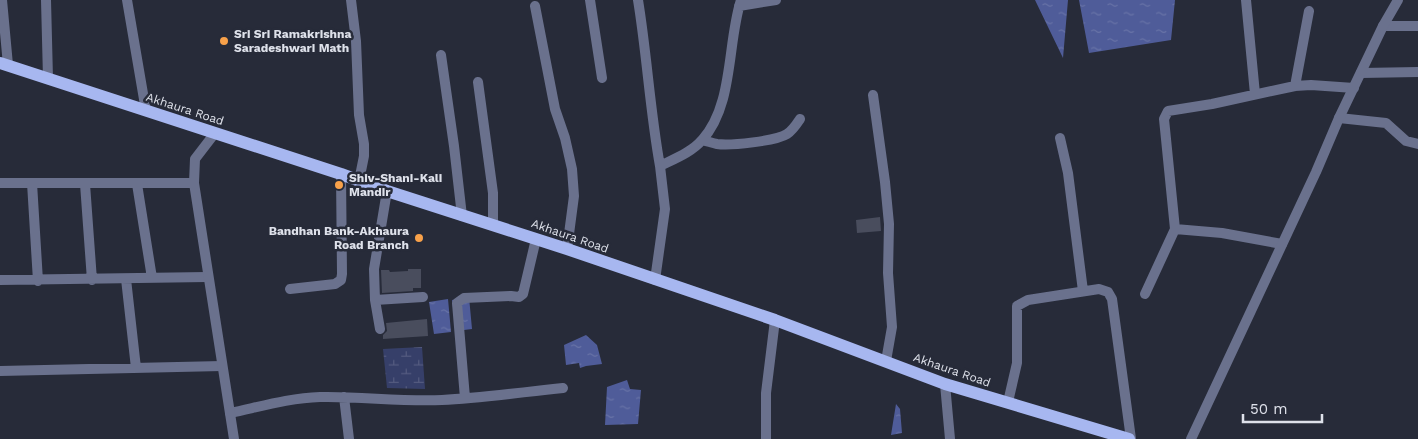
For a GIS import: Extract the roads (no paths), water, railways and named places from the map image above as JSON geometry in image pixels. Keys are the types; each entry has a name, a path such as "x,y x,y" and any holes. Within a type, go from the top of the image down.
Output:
{"main road":[{"name":"Akhaura Road","path":"4,64 567,249 775,320 946,384 1130,439"}],"street":[{"path":"2,0 4,64"},
{"path":"46,0 48,78"},
{"path":"127,0 146,111"},
{"path":"351,0 356,41 359,115 364,144 364,156 359,181"},
{"path":"590,0 602,78"},
{"path":"638,0 645,46 648,91 665,209 655,280"},
{"path":"660,166 677,158 702,140 714,122 727,78 734,27 740,3 776,0"},
{"path":"1246,0 1255,94"},
{"path":"1191,439 1316,172 1339,118 1383,26 1398,0"},
{"path":"535,6 555,108 565,138 572,170 574,196 567,249"},
{"path":"1295,86 1309,11"},
{"path":"1383,26 1418,26"},
{"path":"440,55 454,146 462,216"},
{"path":"1361,73 1418,72"},
{"path":"478,82 492,193 493,225"},
{"path":"1144,294 1175,228 1165,138 1165,114 1172,109 1212,104 1295,86 1310,85 1354,88"},
{"path":"873,95 889,224 888,273 892,327 886,361"},
{"path":"1339,118 1386,123 1389,124 1398,136 1406,141 1418,144"},
{"path":"702,140 717,144 727,144 772,139 786,134 793,129 800,119"},
{"path":"215,133 195,159 194,184 207,277 234,439"},
{"path":"1060,138 1068,173 1083,291"},
{"path":"290,289 335,284 341,280 341,174"},
{"path":"0,183 194,184"},
{"path":"32,184 38,281"},
{"path":"85,184 92,280"},
{"path":"137,184 152,278"},
{"path":"380,329 375,300 375,257 388,191"},
{"path":"1175,228 1222,233 1282,244"},
{"path":"465,398 457,303 464,298 519,297 523,294 536,239"},
{"path":"0,280 38,281 207,277"},
{"path":"126,279 136,368"},
{"path":"1008,402 1018,363 1017,306 1028,300 1083,291 1104,290 1108,292 1112,299 1130,439"},
{"path":"375,300 423,297"},
{"path":"766,439 766,393 775,320"},
{"path":"0,371 222,366"},
{"path":"946,384 950,439"},
{"path":"230,413 286,401 317,397 410,400 465,398 564,388"},
{"path":"344,397 349,439"}],"water":[{"path":"1035,0 1068,0 1063,58"},
{"path":"1079,0 1175,0 1171,40 1089,53"},
{"path":"469,297 472,329 456,331 452,300"},
{"path":"448,299 451,332 434,334 429,302"},
{"path":"586,335 597,345 602,364 580,368 579,363 566,365 564,345"},
{"path":"627,380 630,389 641,390 638,424 605,425 607,387"},
{"path":"896,404 900,409 902,433 891,435"}],"place":[{"name":"Sri Sri Ramakrishna Saradeshwari Math","path":"224,41"},
{"name":"Shiv-Shani-Kali Mandir","path":"339,185"},
{"name":"Bandhan Bank-Akhaura Road Branch","path":"419,238"}]}
